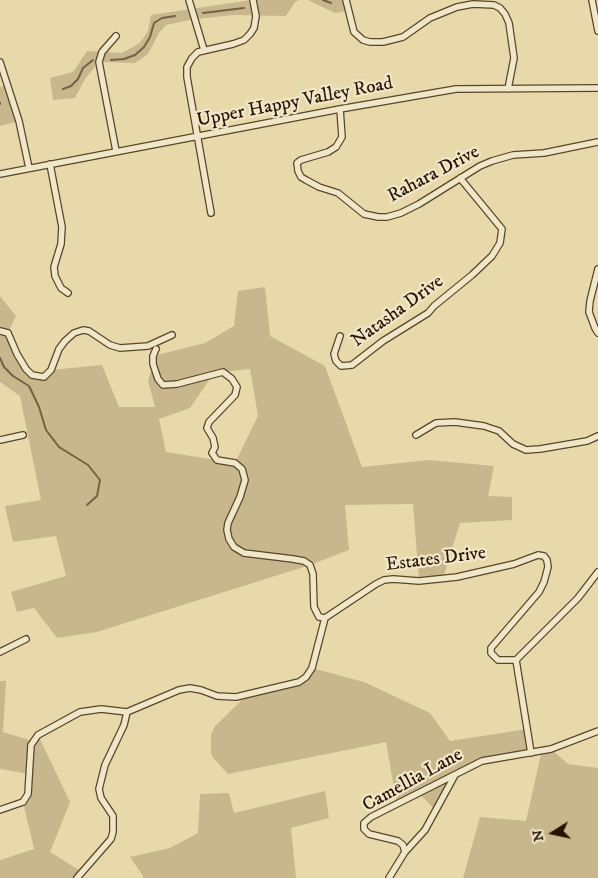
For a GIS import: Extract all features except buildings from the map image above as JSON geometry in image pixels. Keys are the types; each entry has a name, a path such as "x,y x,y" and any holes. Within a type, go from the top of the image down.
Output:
{"street":[{"path":"189,0 204,50"},
{"path":"211,213 187,77 187,67 198,52 233,44 244,40 250,34 254,28 256,16 253,0"},
{"path":"346,0 354,32 363,40 370,42 382,42 403,37 430,18 457,7 473,4 500,8 509,22 514,58 508,89"},
{"path":"592,0 598,31"},
{"path":"116,36 102,52 99,62 116,151"},
{"path":"0,62 19,121 29,168"},
{"name":"Upper Happy Valley Road","path":"0,174 456,88 598,88"},
{"name":"Rahara Drive","path":"340,109 342,137 336,147 328,152 301,160 297,163 298,171 301,177 306,180 319,187 338,193 364,214 378,218 401,213 480,166 499,159 513,155 544,153 598,142"},
{"path":"50,164 62,226 61,244 54,267 55,276 61,288 68,293"},
{"name":"Natasha Drive","path":"340,336 335,347 336,361 341,366 352,365 383,341 428,314 434,306 492,256 500,243 502,229 460,178"},
{"path":"598,269 589,312 598,333"},
{"path":"0,331 8,333 26,370 32,375 44,377 50,370 59,349 74,333 83,330 89,331 110,345 120,348 148,346 172,335"},
{"path":"0,810 23,802 28,794 31,745 38,735 80,712 101,709 127,712 179,690 190,688 217,696 236,696 299,682 312,668 325,618 319,617 314,608 310,564 293,559 244,553 234,547 229,539 228,522 240,497 244,480 242,469 235,463 217,460 212,453 215,447 213,438 207,428 209,422 235,395 237,388 232,379 223,372 177,384 163,385 158,379 153,364 153,356 156,349"},
{"path":"416,435 436,423 455,422 484,426 499,431 513,444 526,450 540,450 587,441 598,436"},
{"path":"0,440 23,436"},
{"name":"Estates Drive","path":"325,618 384,580 419,581 457,577 514,564 538,555 544,556 548,567 539,592 491,648 491,653 498,660 516,660"},
{"path":"531,753 516,660 578,598 598,572"},
{"path":"0,652 26,638"},
{"path":"77,878 111,839 113,816 101,798 100,789 105,766 124,725 127,712"},
{"name":"Camellia Lane","path":"405,852 403,845 398,841 369,834 364,829 364,823 371,817 482,761 551,748 598,731"},
{"path":"389,878 405,852 425,830 455,775"}],"shaded area":[{"path":"251,0 299,0 295,2 286,16 234,15 195,19 166,25 159,33 148,54 135,63 99,62 85,79 75,98 53,100 50,78 73,72 87,51 122,53 140,43 148,31 151,15"},
{"path":"308,0 346,0 348,11 335,13"},
{"path":"8,85 19,121 0,126 0,87"},
{"path":"265,287 270,336 325,366 362,467 429,460 494,466 488,496 512,497 512,520 460,523 443,578 419,581 413,504 345,505 349,550 310,565 97,632 57,638 34,608 17,612 11,592 66,576 56,536 13,542 5,506 41,500 20,396 0,382 0,296 16,316 8,333 26,369 40,376 51,370 102,365 119,407 155,407 148,381 153,364 153,356 205,343 234,326 238,291","holes":["250,369 258,416 235,463 166,452 159,419 190,408 214,373"]},
{"path":"312,668 364,682 430,713 450,741 527,729 531,753 482,761 455,775 438,813 420,794 397,805 386,742 228,774 213,758 211,753 211,735 215,726 240,702 245,694 299,682"},
{"path":"0,681 6,681 3,732 33,741 38,735 70,802 50,852 82,872 77,878 0,878 0,860 34,849 23,802 28,794 29,774 0,769"},
{"path":"551,749 568,764 598,768 598,878 463,878 480,817 526,821 542,750"},
{"path":"325,791 329,818 291,828 296,878 142,878 143,876 130,857 170,848 198,833 200,794 229,793 234,813"}],"waterway":[{"path":"323,0 331,3"},
{"path":"203,13 244,8"},
{"path":"111,60 124,59 135,55 144,47 150,37 154,23 162,18 175,16"},
{"path":"63,89 71,86 78,79 83,68 93,60"},
{"path":"0,358 4,367 13,376 29,386 39,407 46,430 59,447 88,465 100,480 97,496 87,505"}]}
